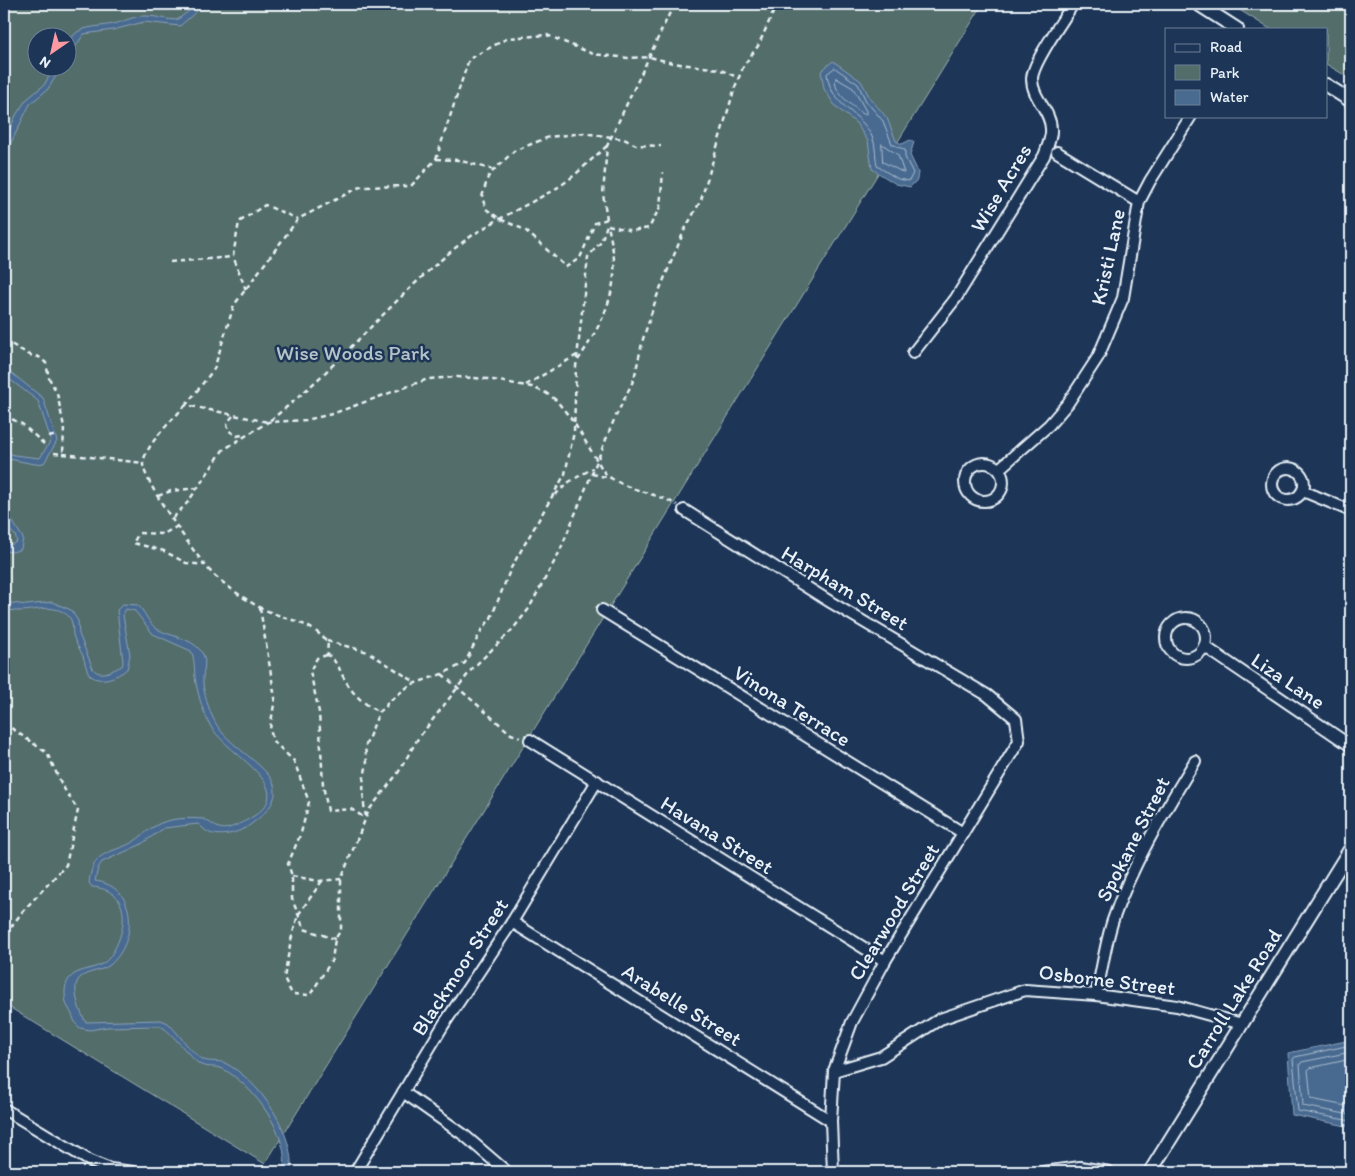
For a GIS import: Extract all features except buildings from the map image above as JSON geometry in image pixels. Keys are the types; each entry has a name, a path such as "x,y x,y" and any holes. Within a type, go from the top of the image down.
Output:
{"street":[{"name":"Wise Acres","path":"913,353 956,298 1044,156 1052,130 1048,115 1042,106 1032,79 1036,64 1073,4"},
{"path":"1198,4 1235,28"},
{"path":"1328,86 1351,101"},
{"name":"Kristi Lane","path":"999,469 1049,425 1068,403 1098,356 1123,298 1139,202 1190,118"},
{"path":"1057,152 1139,202"},
{"path":"1303,491 1351,511"},
{"name":"Harpham Street","path":"684,510 832,603 987,696"},
{"name":"Vinona Terrace","path":"602,610 963,834"},
{"name":"Liza Lane","path":"1204,646 1351,746"},
{"name":"Clearwood Street","path":"833,1172 831,1121 834,1071 852,1022 885,961 1019,741 1016,719 987,696"},
{"name":"Havana Street","path":"530,740 885,961"},
{"name":"Spokane Street","path":"1096,995 1112,922 1128,882 1156,826 1195,761"},
{"name":"Blackmoor Street","path":"355,1172 444,1024 512,922 597,781"},
{"name":"Carroll Lake Road","path":"1150,1172 1351,848"},
{"name":"Arabelle Street","path":"512,922 831,1121"},
{"name":"Osborne Street","path":"834,1071 881,1057 940,1019 1025,990 1096,995 1177,1006 1242,1024"},
{"path":"403,1092 464,1135 507,1172"},
{"path":"4,1109 90,1161 110,1169 133,1172"},
{"path":"1044,1172 1080,1167 1108,1172"}],"path":[{"path":"577,362 594,337 606,310 613,284 614,260 603,194 607,146 674,4"},
{"path":"322,881 298,915 284,978 292,994 310,995 332,960 335,938 341,930 341,879 369,810 409,757 417,740 472,669 512,630 528,610 559,554 614,420 634,380 657,296 684,231 701,200 744,65 758,46 776,4"},
{"path":"415,682 368,652 327,641 314,628 260,608 212,573 188,544 144,473 143,463 164,429 214,370 234,305 298,219 360,187 411,186 436,159 469,59 508,38 547,35 593,54 650,57 673,63 719,69 739,78"},
{"path":"661,146 636,145 624,139 584,133 549,137 514,151 488,177 482,197 486,208 500,219 525,230 566,267 580,258 596,223 608,222 632,231 649,228 660,208 663,172"},
{"path":"173,518 223,450 268,422 319,379 420,278 456,248 500,219 556,188 607,146"},
{"path":"436,159 458,160 494,170"},
{"path":"246,290 234,256 239,222 264,205 298,219"},
{"path":"366,818 363,782 367,763 365,747 379,712 386,707 387,703 415,682 442,674 465,663 481,631 491,618 512,568 565,474 574,432 577,362 588,257 601,242 608,222"},
{"path":"170,262 234,256"},
{"path":"4,340 30,355 39,357 46,363 49,378 57,393 64,427 63,454"},
{"path":"525,385 578,354"},
{"path":"186,405 268,422 306,420 332,414 428,379 457,377 525,385 546,393 556,400 574,421 610,478"},
{"path":"4,415 22,424 44,444"},
{"path":"235,415 227,423 228,430 237,436 252,432"},
{"path":"49,437 57,435"},
{"path":"54,454 143,463"},
{"path":"553,498 569,482 595,467"},
{"path":"592,474 610,478 627,487 648,491 684,510"},
{"path":"158,496 171,491 196,488"},
{"path":"178,526 163,534 138,533 133,543 164,551 186,564 205,565"},
{"path":"260,608 274,698 270,729 273,741 294,761 309,802 301,833 288,864 292,876 292,899 304,929 335,938"},
{"path":"327,641 328,654 339,665 347,683 364,704 379,712"},
{"path":"328,654 317,658 310,671 319,712 323,785 328,811 351,809 366,818"},
{"path":"442,674 511,734 530,740"},
{"path":"4,723 47,753 63,787 78,810 66,865 22,912 4,937"},
{"path":"292,876 322,881 341,879"}],"green space":[{"name":"Wise Woods Park","path":"4,4 983,4 265,1164 4,1004"},
{"path":"1230,4 1351,4 1351,79 1328,65 1328,28 1268,28"}],"water":[{"path":"198,4 223,4 198,10 180,26 144,22 113,30 84,34 78,43 78,32 88,28 113,24 142,16 177,20"},
{"path":"833,61 861,81 870,98 887,118 896,141 902,144 910,140 914,142 910,155 918,172 917,180 910,187 896,184 872,169 868,141 856,123 836,107 824,89 821,71"},
{"path":"48,78 55,78 48,89 30,104 4,157 4,142 16,115 26,100 44,85"},
{"path":"4,367 43,398 57,441 44,463 34,464 4,458 4,451 14,455 40,458 51,440 38,401 4,375"},
{"path":"4,508 23,538 21,549 13,552 4,551 4,545 13,544 17,541 15,535 4,525"},
{"path":"4,602 27,605 52,602 71,610 78,621 79,634 93,669 100,673 122,666 117,610 123,604 138,605 157,629 186,640 197,646 201,651 205,659 204,687 210,712 214,720 224,734 264,770 273,782 275,794 268,809 250,825 240,830 216,835 206,831 198,824 164,828 140,845 102,862 98,868 95,881 109,885 119,893 126,903 129,929 126,942 119,955 110,965 79,978 76,992 81,1014 86,1022 161,1020 168,1023 188,1047 202,1059 225,1063 238,1071 262,1095 281,1125 291,1157 291,1172 284,1172 284,1158 276,1128 258,1099 235,1077 223,1069 204,1066 198,1063 169,1032 160,1026 107,1027 90,1030 80,1028 75,1022 65,998 67,982 71,976 104,963 109,958 120,937 123,925 121,904 115,896 106,890 92,887 89,883 94,864 98,859 133,842 152,828 167,821 185,818 204,819 220,828 233,827 260,812 268,799 267,787 259,774 219,737 210,725 199,695 191,651 153,634 135,611 126,609 123,615 130,655 127,669 119,675 108,679 97,679 89,674 86,668 83,656 73,635 71,619 67,614 49,608 12,610 4,608"},
{"path":"1351,1040 1351,1127 1292,1115 1288,1053"}]}
